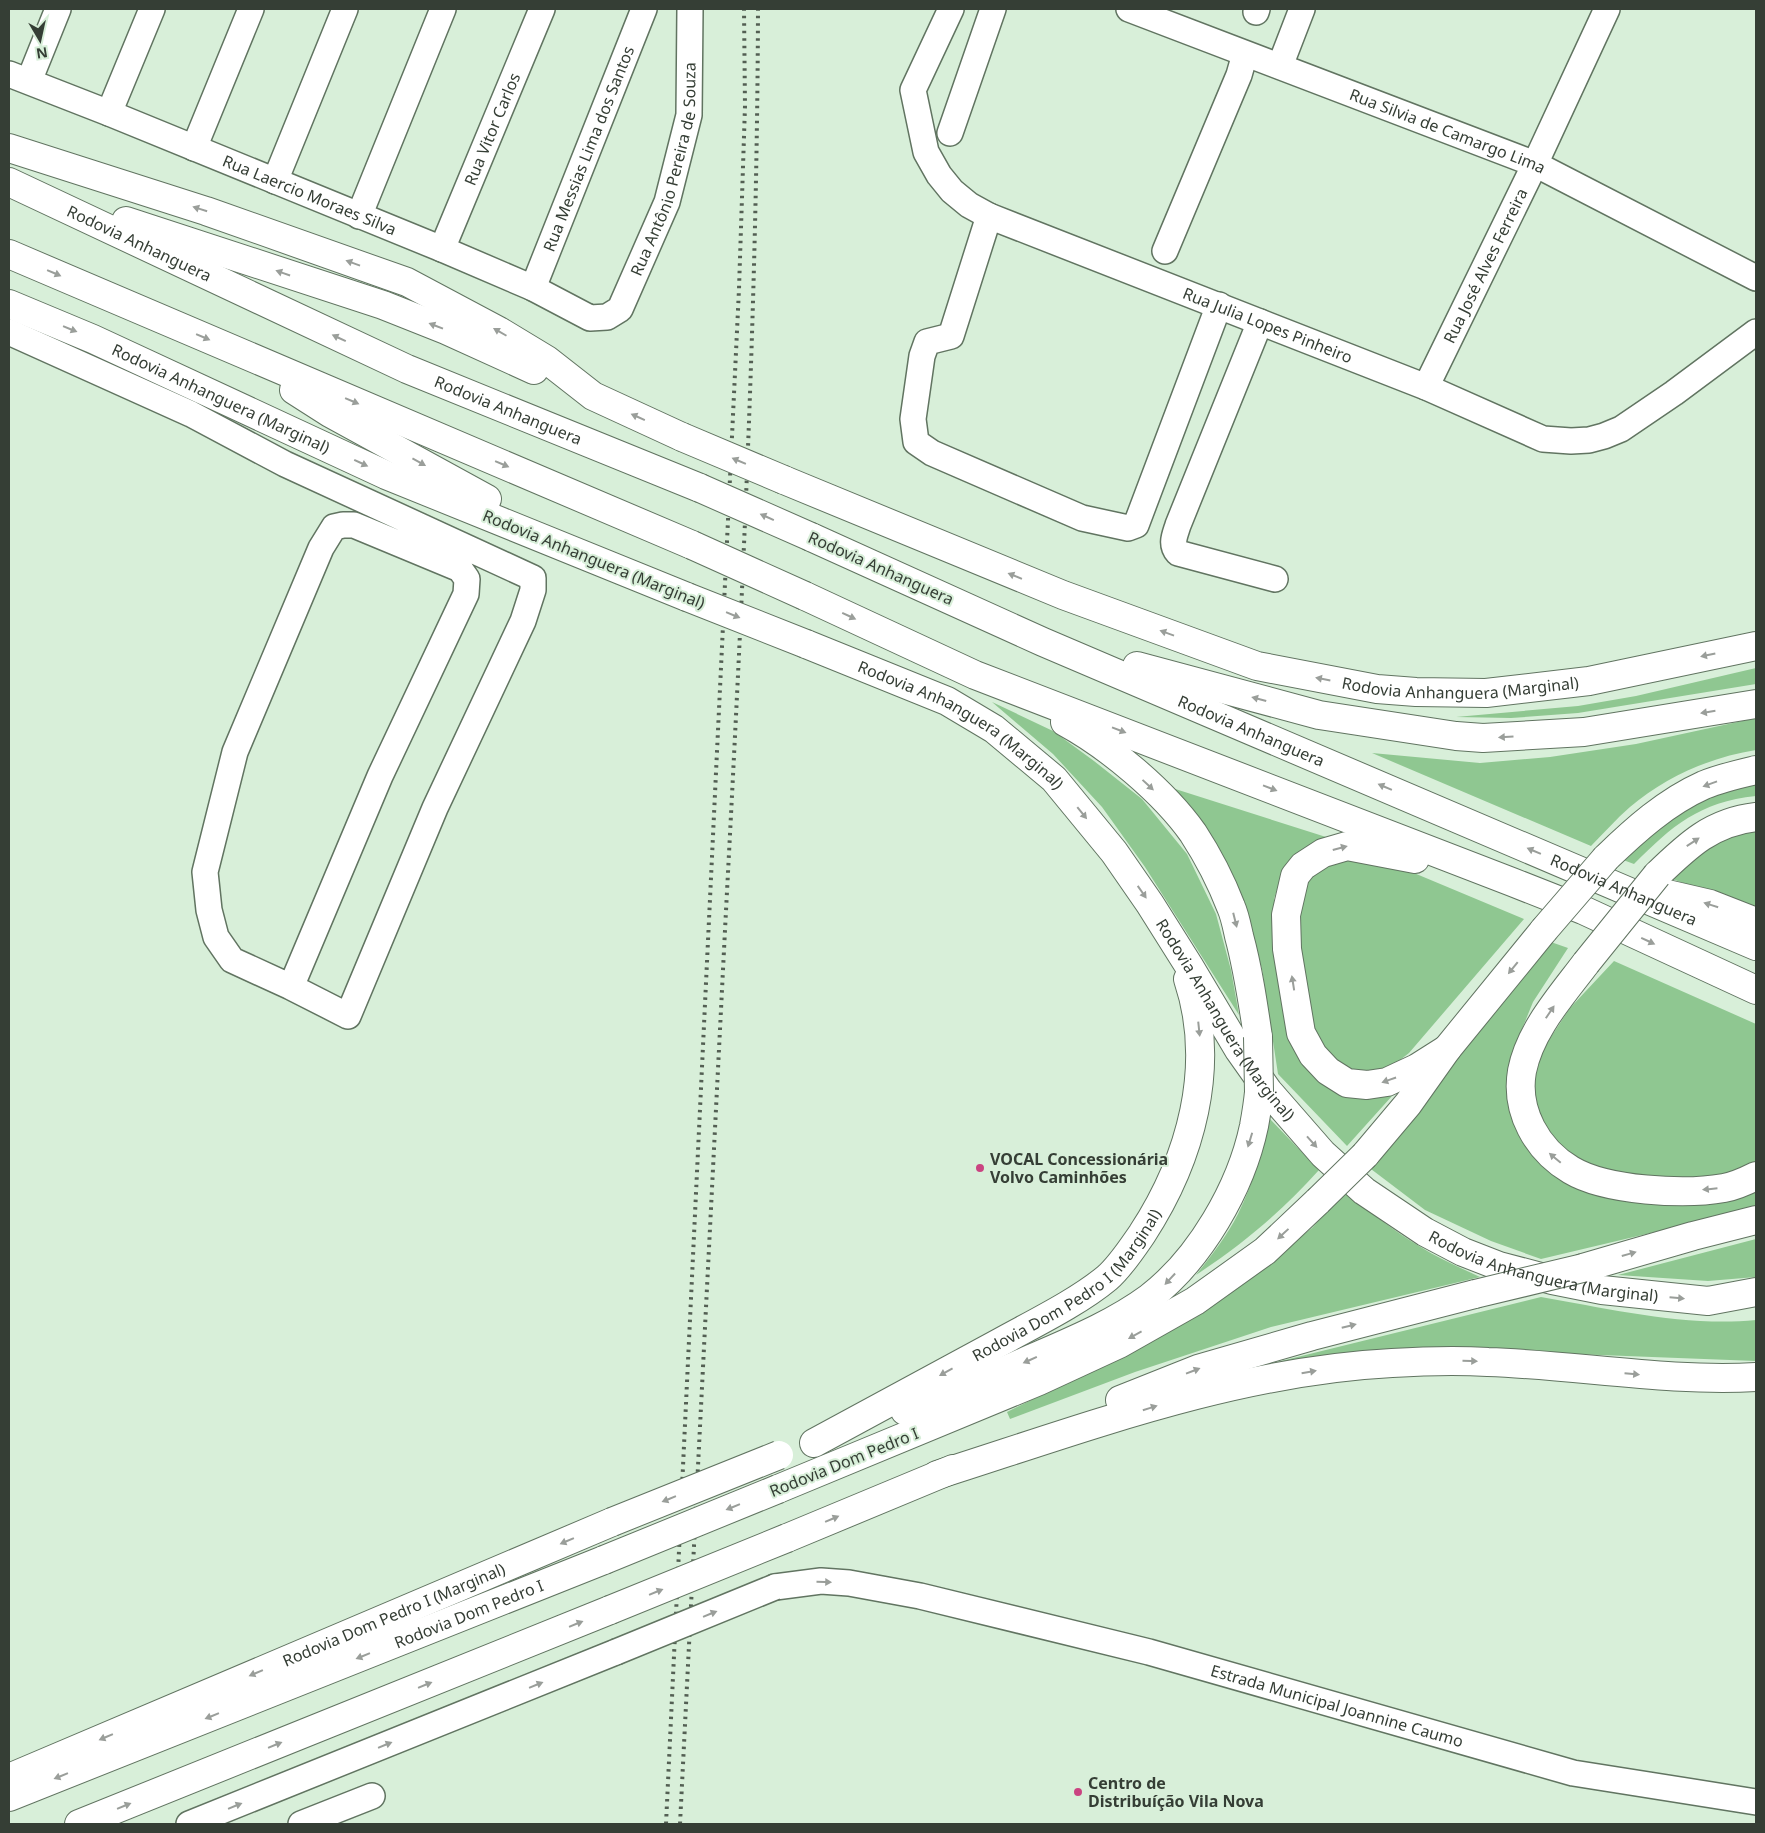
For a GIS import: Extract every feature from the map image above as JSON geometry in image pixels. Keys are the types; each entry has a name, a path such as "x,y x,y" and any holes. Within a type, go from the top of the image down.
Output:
{"highway":[{"name":"Rodovia Anhanguera (Marginal)","path":"9,148 206,211 407,282 499,331 547,360 593,396 682,437 1063,595 1257,666 1377,689 1416,692 1486,693 1580,682 1756,646"},
{"path":"14,185 383,306 446,330 593,396"},
{"name":"Rodovia Anhanguera","path":"14,185 407,369 700,488 1044,642 1608,871 1756,946"},
{"path":"9,254 692,545 975,674 1583,910 1745,985 1756,1002"},
{"name":"Rodovia Anhanguera (Marginal)","path":"9,304 93,339 386,475 947,701 1002,735 1054,778 1114,852 1178,948 1239,1050 1268,1091 1323,1154 1372,1196 1425,1232 1463,1252 1499,1266 1602,1290 1708,1301 1756,1292"},
{"path":"228,348 330,413 605,563"},
{"path":"1044,642 1320,714 1456,736 1483,738 1584,732 1756,704"},
{"path":"814,1443 912,1409 1008,1369 1110,1322 1148,1298 1168,1283 1211,1229 1229,1196 1243,1163 1254,1127 1259,1092 1258,1036 1252,994 1232,909 1213,867 1192,833 1172,807 1106,748 1073,727 975,674"},
{"path":"1512,882 1378,851 1347,846 1323,853 1303,866 1295,876 1286,915 1287,949 1301,1033 1313,1055 1328,1071 1347,1083 1367,1085 1388,1082 1417,1068 1447,1049 1544,930 1608,871 1630,835 1662,809 1704,785 1756,770"},
{"path":"1756,817 1716,827 1687,845 1657,875 1586,963 1538,1031 1522,1070 1522,1089 1524,1105 1534,1134 1542,1146 1555,1159 1582,1176 1612,1184 1658,1191 1696,1191 1725,1188 1756,1176"},
{"path":"1608,871 1674,895 1710,904 1756,922"},
{"name":"Rodovia Dom Pedro I (Marginal)","path":"9,1778 612,1522 814,1443 1001,1342 1077,1298 1108,1277 1134,1245 1156,1213 1176,1173 1192,1126 1200,1078 1199,1030 1192,990 1178,948"},
{"name":"Rodovia Dom Pedro I","path":"9,1797 604,1560 1040,1381 1110,1348 1195,1301 1264,1251 1365,1155 1408,1104 1447,1049"},
{"path":"79,1824 610,1610 1198,1369 1312,1336 1583,1268 1756,1220"},
{"path":"1708,1301 1756,1300"},
{"path":"937,1475 1158,1406 1245,1383 1325,1370 1390,1363 1438,1361 1490,1362 1723,1379 1756,1377"}],"street":[{"path":"19,78 58,9"},
{"path":"109,113 152,9"},
{"path":"194,148 251,9"},
{"path":"275,181 345,9"},
{"path":"359,216 443,9"},
{"name":"Rua Vitor Carlos","path":"442,249 542,9"},
{"name":"Rua Antônio Pereira de Souza","path":"607,317 620,308 667,202 690,115 690,9"},
{"name":"Rua Julia Lopes Pinheiro","path":"951,9 913,90 926,152 939,175 952,191 969,205 989,216 1426,386 1543,439 1589,440 1621,429 1674,393 1756,332"},
{"path":"950,133 993,9"},
{"name":"Rua Silvia de Camargo Lima","path":"1129,9 1535,164 1756,278"},
{"path":"1280,66 1302,9"},
{"name":"Rua José Alves Ferreira","path":"1426,386 1535,164 1607,9"},
{"name":"Rua Messias Lima dos Santos","path":"533,288 640,10"},
{"path":"1165,251 1245,54"},
{"name":"Rua Laercio Moraes Silva","path":"19,78 442,249 533,288 590,318 607,317"},
{"path":"989,216 951,336 927,342 922,356 913,419 916,442 932,453 1082,518 1128,528 1136,526 1219,306"},
{"path":"1260,322 1178,525 1173,544 1178,553 1275,579"},
{"path":"9,332 191,414 285,464 532,578 533,590 523,621 435,808 348,1016 232,960 216,937 209,910 205,872 235,752 321,548 334,528 343,525 354,525 460,569 467,579 466,594 380,776 291,987"},
{"name":"Estrada Municipal Joannine Caumo","path":"189,1824 775,1587 821,1581 849,1583 920,1596 1149,1652 1573,1773 1756,1802"},
{"path":"301,1824 372,1796"}],"green space":[{"path":"1756,668 1756,684 1578,713 1511,718 1456,717 1578,706 1636,696"},
{"path":"992,702 1053,731 1094,761 1142,799 1187,854 1216,914 1231,970 1239,1015 1145,867 1102,807 1053,754"},
{"path":"1756,718 1756,750 1706,763 1658,786 1630,807 1591,846 1372,753 1480,763 1550,757 1636,744"},
{"path":"1756,780 1756,796 1736,799 1702,810 1674,827 1634,864 1615,857 1674,807"},
{"path":"1169,787 1326,837 1311,844 1297,854 1282,874 1274,899 1274,926 1289,1031 1298,1056 1312,1074 1366,1096 1392,1096 1347,1146 1278,1074 1262,969 1247,917"},
{"path":"1756,828 1756,908 1669,878 1693,853 1722,838"},
{"path":"1350,854 1402,868 1524,919 1409,1053 1395,1064 1374,1072 1352,1071 1336,1063 1310,1032 1296,917 1309,871"},
{"path":"1548,941 1568,948 1533,1002 1518,1039 1511,1074 1574,1182 1756,1188 1756,1208 1541,1259 1491,1241 1425,1210 1367,1166"},
{"path":"1614,961 1756,1024 1756,1164 1709,1180 1604,1173 1558,1149 1536,1110 1533,1081 1541,1052 1570,1008"},
{"path":"1270,1119 1319,1170 1261,1227 1196,1275 1224,1238 1238,1214 1253,1179"},
{"path":"1345,1191 1380,1220 1409,1240 1480,1277 1271,1327 1135,1372 1010,1419 1007,1412 1103,1365 1255,1272 1312,1228"},
{"path":"1756,1239 1756,1277 1708,1281 1618,1275"},
{"path":"1541,1297 1675,1319 1729,1322 1756,1320 1756,1361 1574,1354 1505,1349 1351,1354 1277,1362"}],"railway":[{"path":"666,1824 739,289 745,106 744,9"},
{"path":"680,1824 742,585 755,239 758,9"}],"place":[{"name":"VOCAL Concessionária Volvo Caminhões","path":"980,1168"},
{"name":"Centro de Distribuíção Vila Nova","path":"1078,1792"}]}
